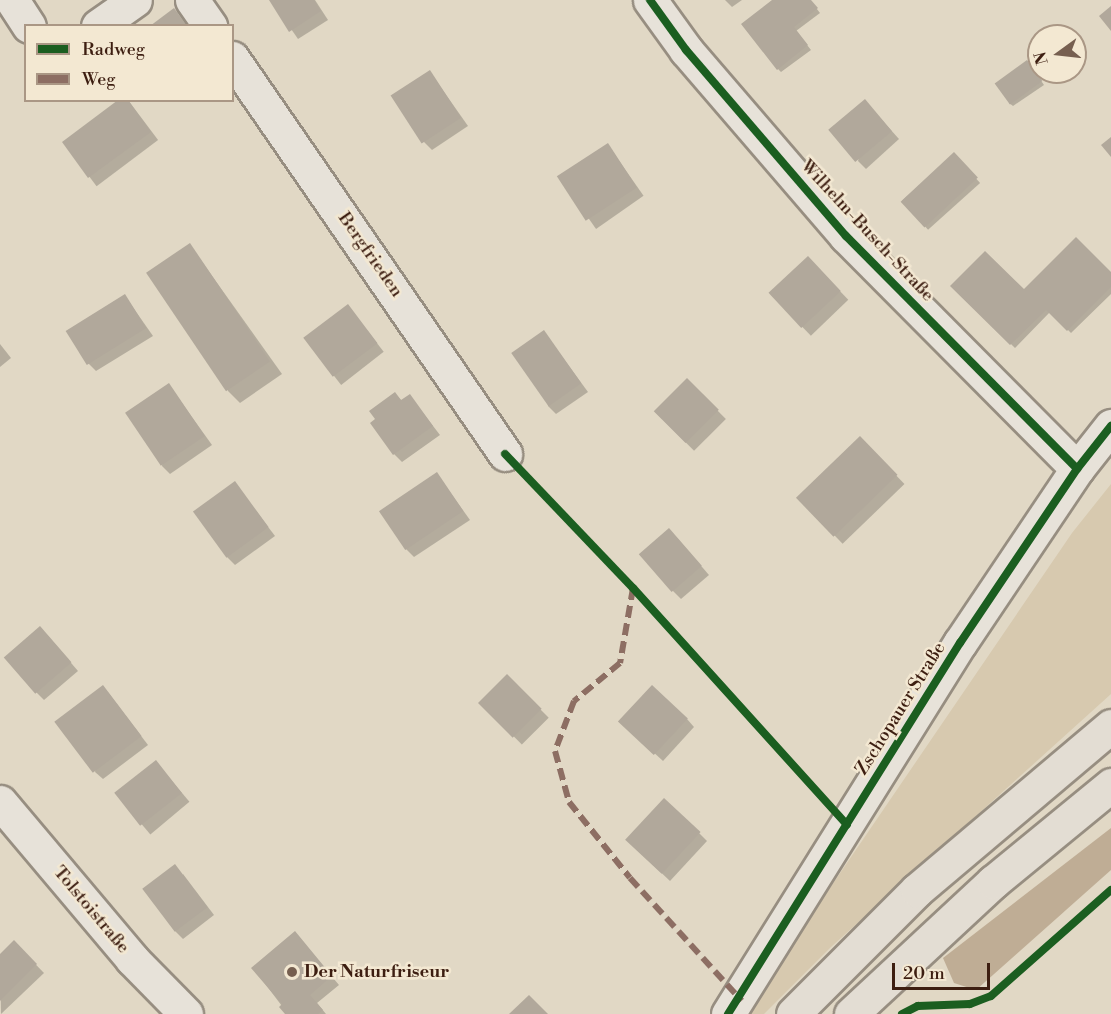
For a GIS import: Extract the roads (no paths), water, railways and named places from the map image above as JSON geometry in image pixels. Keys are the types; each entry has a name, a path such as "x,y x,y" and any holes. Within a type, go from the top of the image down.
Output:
{"highway":[{"path":"793,1014 917,890 1111,726"},
{"path":"851,1014 993,882 1111,784"}],"street":[{"path":"12,0 28,24"},
{"path":"101,24 135,0"},
{"path":"192,0 209,24"},
{"name":"Wilhelm-Busch-Straße","path":"650,0 686,50 846,236 1077,469"},
{"name":"Bergfrieden","path":"234,61 505,454"},
{"name":"Zschopauer Straße","path":"728,1014 960,643 1077,469 1111,426"},
{"name":"Tolstoistraße","path":"0,802 132,959 186,1014"}],"place":[{"name":"Der Naturfriseur","path":"292,972"}]}
